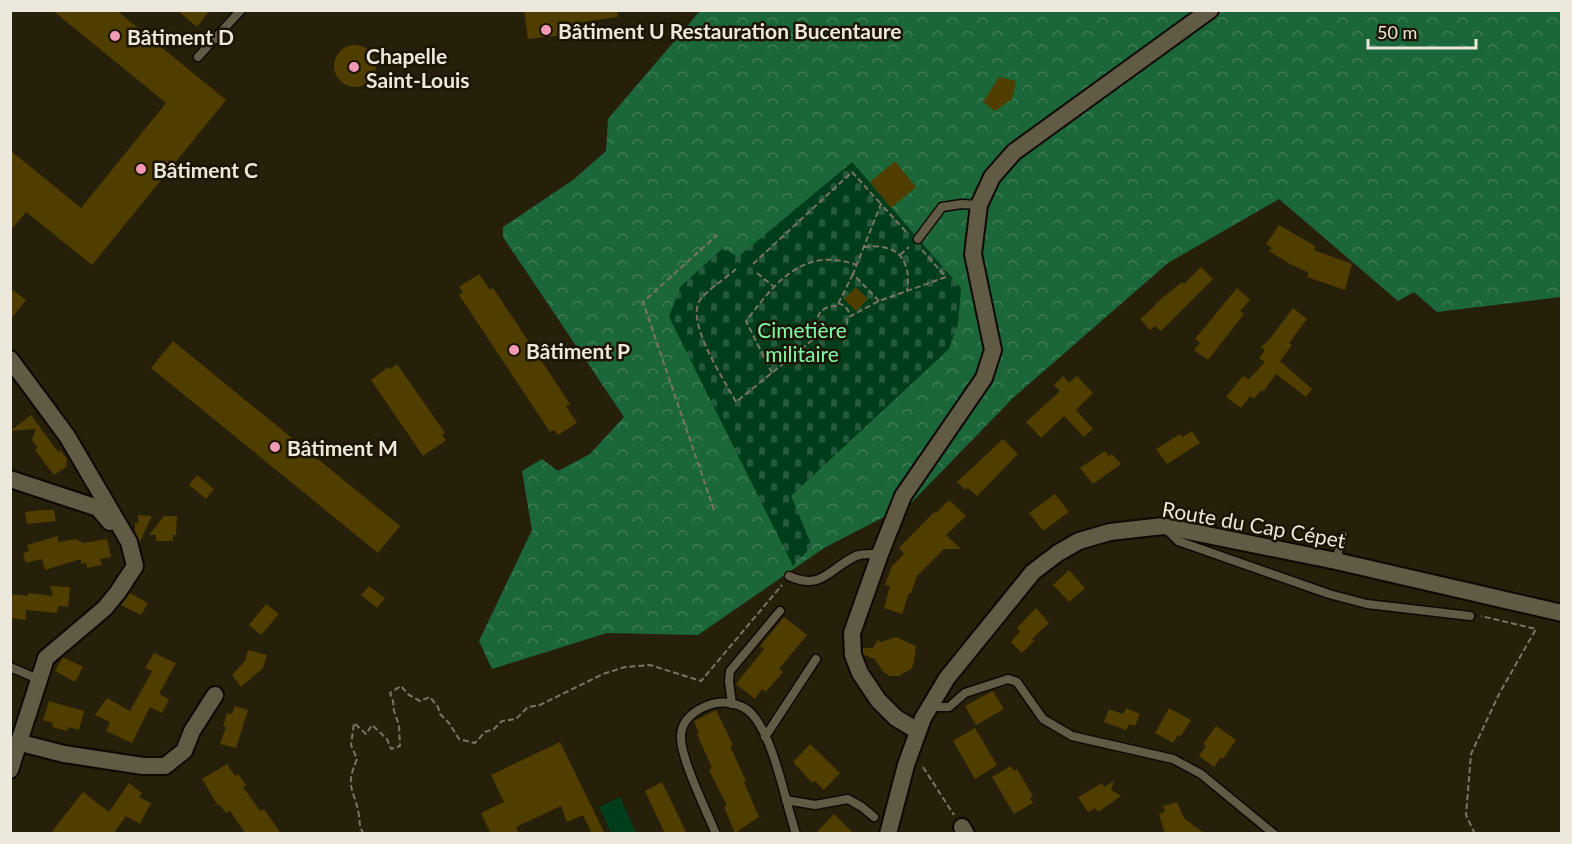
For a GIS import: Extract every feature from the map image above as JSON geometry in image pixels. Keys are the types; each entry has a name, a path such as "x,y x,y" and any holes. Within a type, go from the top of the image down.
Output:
{"street":[{"path":"918,731 896,718 878,700 860,673 853,655 852,633 903,496 984,378 993,350 973,254 980,205 992,177 1014,152 1210,10"},
{"path":"10,359 67,436 129,542 135,566 105,608 46,658 21,743 10,770"},
{"path":"10,479 98,508 129,542"},
{"name":"Route du Cap Cépet","path":"888,834 912,749 928,707 947,678 1033,572 1079,541 1110,532 1162,526 1336,561 1562,613"},
{"path":"21,743 64,754 143,766 165,766 184,751 192,731 215,695"}],"lane":[{"path":"198,57 241,10"},
{"path":"918,239 942,207 962,204 980,205"},
{"path":"1162,526 1178,541 1329,594 1367,604 1470,616"},
{"path":"1336,561 1343,534"},
{"path":"789,576 803,583 815,582 858,555 880,554"},
{"path":"732,704 730,671 780,611"},
{"path":"765,737 816,659"},
{"path":"10,667 38,679"},
{"path":"928,707 949,707 965,693 1008,679 1017,682 1043,718 1072,736 1173,759 1201,774 1274,834"},
{"path":"716,834 681,739 686,720 692,713 713,704 740,706 752,714 776,764 796,834"},
{"path":"786,800 815,804 848,799 862,807 874,818"}],"path":[{"path":"753,264 852,172 908,235"},
{"path":"880,204 857,265 837,306 826,307 819,314 817,324 821,333 826,336 838,336 846,328 847,318 852,315 879,301 946,277 922,251"},
{"path":"714,510 643,302 717,235"},
{"path":"864,247 889,248 900,255 908,267 908,291"},
{"path":"772,373 746,321 773,286 787,274 808,263 823,259 840,259 857,265"},
{"path":"736,269 700,300 696,312 699,330 736,402 821,333"},
{"path":"757,273 773,286"},
{"path":"853,274 879,301"},
{"path":"838,303 845,306 852,315"},
{"path":"364,834 359,828 359,815 351,794 350,774 357,759 351,745 354,723 366,734 372,725 387,739 391,749 400,746 399,725 390,693 401,686 409,695 420,701 430,697 459,739 475,743 485,732 494,729 502,721 516,719 528,707 540,705 603,674 625,667 650,665 701,681 789,576"},
{"path":"1470,616 1482,616 1536,629 1499,694 1471,754 1466,815 1474,833"},
{"path":"912,749 964,830"}],"green space":[{"path":"700,11 1561,11 1561,297 1437,312 1414,292 1398,301 1279,199 1168,263 1014,397 911,503 824,548 698,635 607,633 492,669 479,641 532,530 522,471 542,459 558,471 590,454 624,417 503,237 503,227 573,180 606,151 608,119"},
{"name":"Cimetière militaire","path":"852,162 961,288 958,324 949,349 791,496 812,546 793,566 669,317 680,287 723,248 738,257"},
{"path":"620,797 636,833 611,833 599,807"}],"building":[{"path":"52,10 116,10 226,100 92,265 26,212 10,231 10,150 81,208 166,103"},
{"path":"177,10 210,10 197,27"},
{"name":"Bâtiment U Restauration Bucentaure","path":"524,10 617,10 618,17 564,25 565,35 528,39"},
{"name":"Chapelle Saint-Louis","path":"355,45 363,46 370,51 375,58 375,74 370,81 363,86 355,87 347,86 340,81 335,74 334,66 335,58 340,51 347,46"},
{"path":"999,77 1016,81 1012,99 995,111 983,102"},
{"path":"895,161 916,187 891,208 870,182"},
{"path":"1279,225 1315,246 1314,250 1352,264 1345,290 1307,277 1309,273 1269,251 1272,248 1266,244"},
{"path":"1201,267 1213,279 1161,331 1155,326 1150,330 1140,319 1182,282 1184,284"},
{"name":"Bâtiment P","path":"479,274 490,290 493,288 570,404 566,406 577,423 558,435 554,430 550,432 459,295 463,292 459,287"},
{"path":"856,287 868,299 856,311 844,299"},
{"path":"10,288 26,300 10,320"},
{"path":"1237,288 1250,300 1240,311 1244,314 1208,360 1194,350 1200,343 1195,339"},
{"path":"1293,308 1307,319 1289,343 1292,345 1280,361 1312,389 1306,397 1276,374 1263,392 1261,390 1254,399 1250,396 1241,408 1226,397 1243,376 1249,379 1265,362 1259,358 1265,350 1261,347"},
{"name":"Bâtiment M","path":"173,341 400,526 378,553 151,368"},
{"path":"397,364 445,433 442,435 446,440 423,456 371,380 388,367 390,369"},
{"path":"1063,376 1069,383 1077,376 1093,393 1076,410 1093,429 1084,437 1064,416 1041,438 1026,422 1060,391 1054,385"},
{"path":"31,415 58,452 60,450 67,459 66,467 54,475 35,450 38,448 32,440 36,429 10,431"},
{"path":"1192,431 1200,443 1167,464 1156,449 1180,434 1182,437"},
{"path":"1003,439 1018,454 977,496 968,488 965,490 957,482"},
{"path":"1105,451 1109,456 1112,454 1121,464 1093,484 1080,468"},
{"path":"197,475 214,489 206,499 189,485"},
{"path":"1055,494 1069,512 1043,531 1029,513"},
{"path":"949,500 966,516 946,535 961,549 944,549 917,576 902,614 884,608 890,586 885,585 892,566 904,554 899,548"},
{"path":"54,510 56,521 27,524 25,512"},
{"path":"138,515 152,516 140,542 135,531"},
{"path":"164,516 177,516 176,535 173,535 173,541 156,541 156,535 149,535"},
{"path":"58,536 58,542 76,539 83,543 107,539 111,557 100,559 102,565 87,568 86,563 81,564 81,559 45,570 42,559 26,563 23,553 29,551 27,545"},
{"path":"1069,570 1085,588 1069,602 1053,585"},
{"path":"50,586 70,587 68,607 58,606 57,613 26,610 26,620 10,618 10,594 28,596 28,593 53,596"},
{"path":"369,586 385,598 377,608 361,595"},
{"path":"130,593 148,603 141,615 121,605"},
{"path":"266,604 279,614 261,635 249,625"},
{"path":"1036,608 1049,623 1032,639 1034,641 1022,653 1011,642 1020,631 1017,628"},
{"path":"784,617 807,635 779,669 783,672 766,692 762,689 755,699 736,684 764,649 760,646"},
{"path":"896,637 916,646 914,663 911,669 899,676 890,676 883,672 875,659 864,655 863,648 873,648 878,640 881,642"},
{"path":"248,650 267,655 263,668 241,687 232,675 245,661"},
{"path":"154,653 176,663 159,694 169,699 162,713 150,707 132,743 106,731 110,722 95,715 107,698 130,711 152,671 145,668"},
{"path":"63,657 83,667 75,682 55,671"},
{"path":"993,691 1004,709 976,725 965,706"},
{"path":"49,701 84,711 79,730 68,727 67,731 52,727 53,723 43,720"},
{"path":"235,706 248,710 236,748 220,744 226,727 223,726 227,713 232,714"},
{"path":"1126,708 1140,714 1135,726 1129,724 1126,730 1104,722 1109,709 1123,714"},
{"path":"1169,708 1191,720 1181,736 1178,735 1173,743 1155,733"},
{"path":"716,710 733,745 730,746 759,817 735,833 724,807 727,806 709,770 712,768 697,734 699,733 694,721"},
{"path":"1216,726 1236,740 1223,759 1221,757 1214,767 1199,756 1206,746 1203,744"},
{"path":"975,728 997,765 975,779 953,741"},
{"path":"560,742 605,834 592,834 583,815 567,822 561,806 516,827 519,834 491,834 481,813 504,802 491,775"},
{"path":"810,744 840,773 824,790 815,781 812,783 793,762"},
{"path":"227,764 235,776 238,774 246,785 243,787 260,811 264,809 281,834 246,834 230,811 226,813 220,805 218,806 202,779"},
{"path":"1011,766 1014,771 1017,769 1033,796 1030,798 1033,803 1014,814 992,777"},
{"path":"1114,781 1111,790 1121,796 1098,812 1095,808 1088,812 1078,797 1102,783 1104,787"},
{"path":"662,782 687,834 665,834 645,791"},
{"path":"129,783 142,793 139,797 151,803 140,824 126,816 113,834 50,834 83,792 109,812"},
{"path":"1177,802 1184,818 1205,834 1167,834 1164,831 1159,814 1165,812 1163,806"},
{"path":"834,814 854,834 815,834"}],"place":[{"name":"Bâtiment U Restauration Bucentaure","path":"546,30"},
{"name":"Bâtiment D","path":"115,36"},
{"name":"Chapelle Saint-Louis","path":"354,67"},
{"name":"Bâtiment C","path":"141,169"},
{"name":"Bâtiment P","path":"514,350"},
{"name":"Bâtiment M","path":"275,447"}]}
